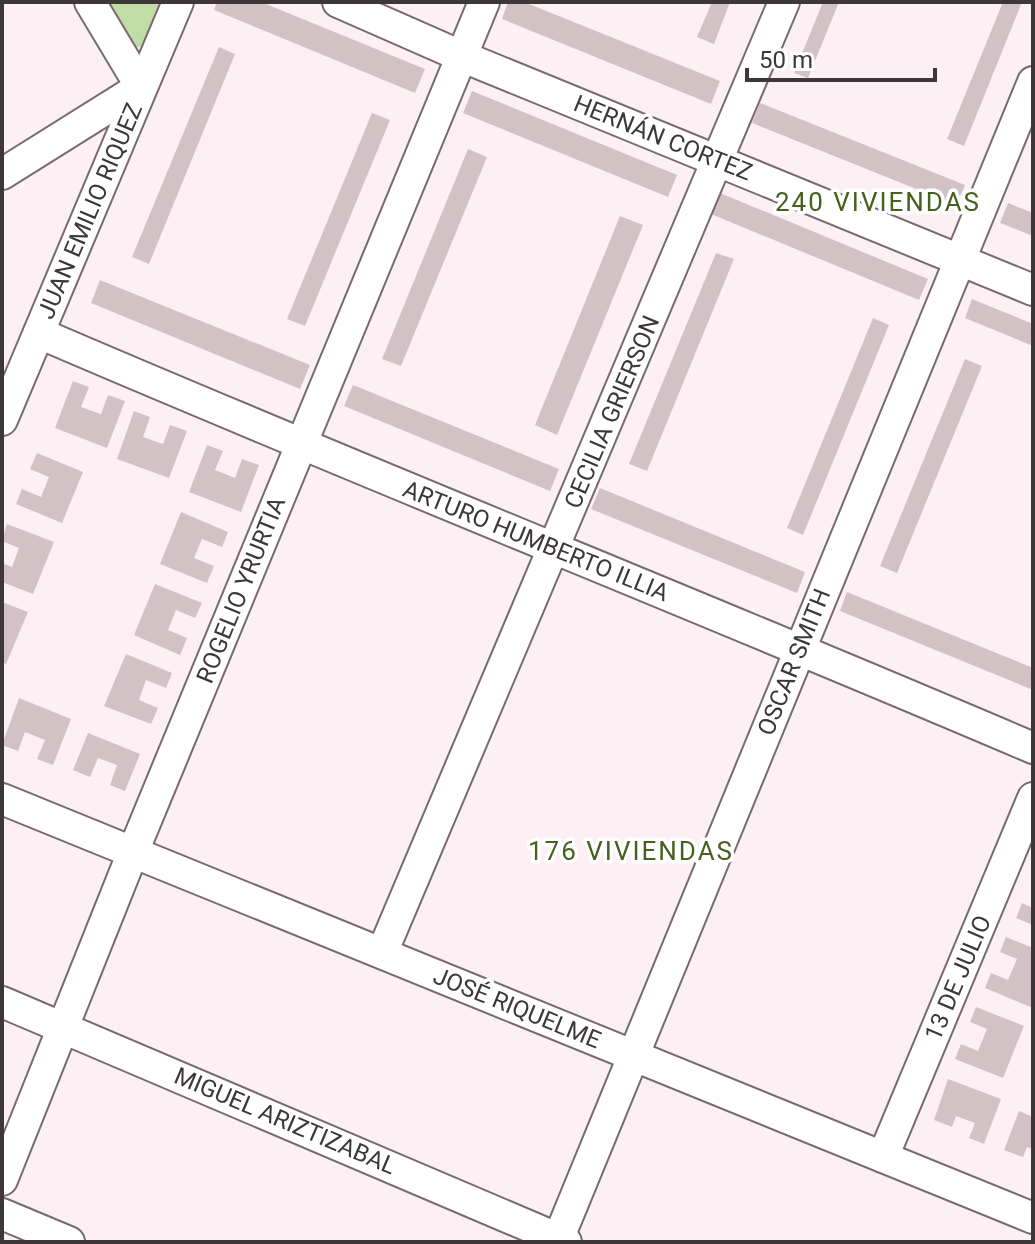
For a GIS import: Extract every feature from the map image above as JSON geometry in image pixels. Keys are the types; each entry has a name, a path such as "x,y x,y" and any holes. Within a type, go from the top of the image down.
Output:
{"street":[{"path":"2,174 141,87 90,2"},
{"name":"JUAN EMILIO RIQUEZ","path":"2,420 178,2"},
{"name":"HERNÁN CORTEZ","path":"338,2 461,56 1033,290"},
{"name":"ROGELIO YRURTIA","path":"2,1180 133,852 484,2"},
{"name":"CECILIA GRIERSON","path":"382,953 784,2"},
{"name":"OSCAR SMITH","path":"560,1241 631,1055 1033,82"},
{"name":"ARTURO HUMBERTO ILLIA","path":"39,333 301,446 800,648 1033,748"},
{"name":"13 DE JULIO","path":"883,1157 1033,798"},
{"name":"JOSÉ RIQUELME","path":"2,799 1033,1218"},
{"name":"MIGUEL ARIZTIZABAL","path":"2,1002 560,1241"},
{"path":"2,1214 69,1242"}],"green space":[{"path":"100,2 161,2 142,46 130,50"}],"building":[{"path":"217,2 261,2 425,69 415,93 214,10"},
{"path":"508,2 524,2 720,81 711,104 502,19"},
{"path":"712,2 730,2 714,44 697,37"},
{"path":"823,2 839,2 808,78 794,73"},
{"path":"1003,2 1022,2 964,146 947,139"},
{"path":"219,47 235,54 149,264 132,257"},
{"path":"472,91 677,175 668,197 463,113"},
{"path":"760,103 965,185 956,205 752,123"},
{"path":"372,113 390,120 305,326 287,319"},
{"path":"468,149 487,157 401,366 382,359"},
{"path":"720,193 928,279 919,300 711,214"},
{"path":"1008,203 1033,213 1033,236 1000,223"},
{"path":"620,216 643,225 557,435 535,425"},
{"path":"716,253 734,259 647,471 629,464"},
{"path":"100,280 310,365 300,389 91,303"},
{"path":"972,299 1033,324 1033,346 965,318"},
{"path":"873,318 889,325 803,535 787,528"},
{"path":"965,359 982,366 897,573 880,566"},
{"path":"73,381 89,387 81,407 101,414 108,395 125,401 107,448 55,428"},
{"path":"353,385 559,469 550,491 344,406"},
{"path":"134,411 150,417 143,437 163,444 170,425 187,431 169,478 117,459"},
{"path":"207,445 223,451 215,470 235,478 242,459 259,465 241,512 189,492"},
{"path":"37,453 83,472 62,523 16,504 22,489 41,497 49,477 30,469"},
{"path":"600,488 805,572 797,593 591,509"},
{"path":"181,512 228,532 222,547 202,539 194,558 214,566 207,583 160,564"},
{"path":"7,524 54,542 33,594 2,582 2,563 12,567 19,548 2,541"},
{"path":"155,584 202,603 195,618 176,610 168,630 187,638 180,655 134,635"},
{"path":"847,592 1033,668 1033,690 840,611"},
{"path":"2,602 28,612 6,664 2,662"},
{"path":"126,654 172,673 166,688 146,680 139,700 158,708 151,724 104,706"},
{"path":"19,698 71,719 53,765 37,759 45,740 25,732 18,751 2,745"},
{"path":"88,733 140,754 125,791 110,785 117,765 98,758 90,777 73,770"},
{"path":"1022,903 1033,908 1033,925 1016,918"},
{"path":"1006,937 1033,948 1033,1008 985,988 991,973 1008,980 1017,959 1000,952"},
{"path":"976,1007 1024,1026 1003,1078 955,1059 961,1044 978,1051 987,1029 970,1022"},
{"path":"948,1079 1001,1099 984,1144 969,1138 975,1123 956,1116 952,1127 934,1120"},
{"path":"1019,1111 1033,1117 1033,1149 1027,1147 1023,1157 1004,1150"}],"district":[{"name":"240 VIVIENDAS","path":"878,202"},
{"name":"176 VIVIENDAS","path":"631,851"}]}
